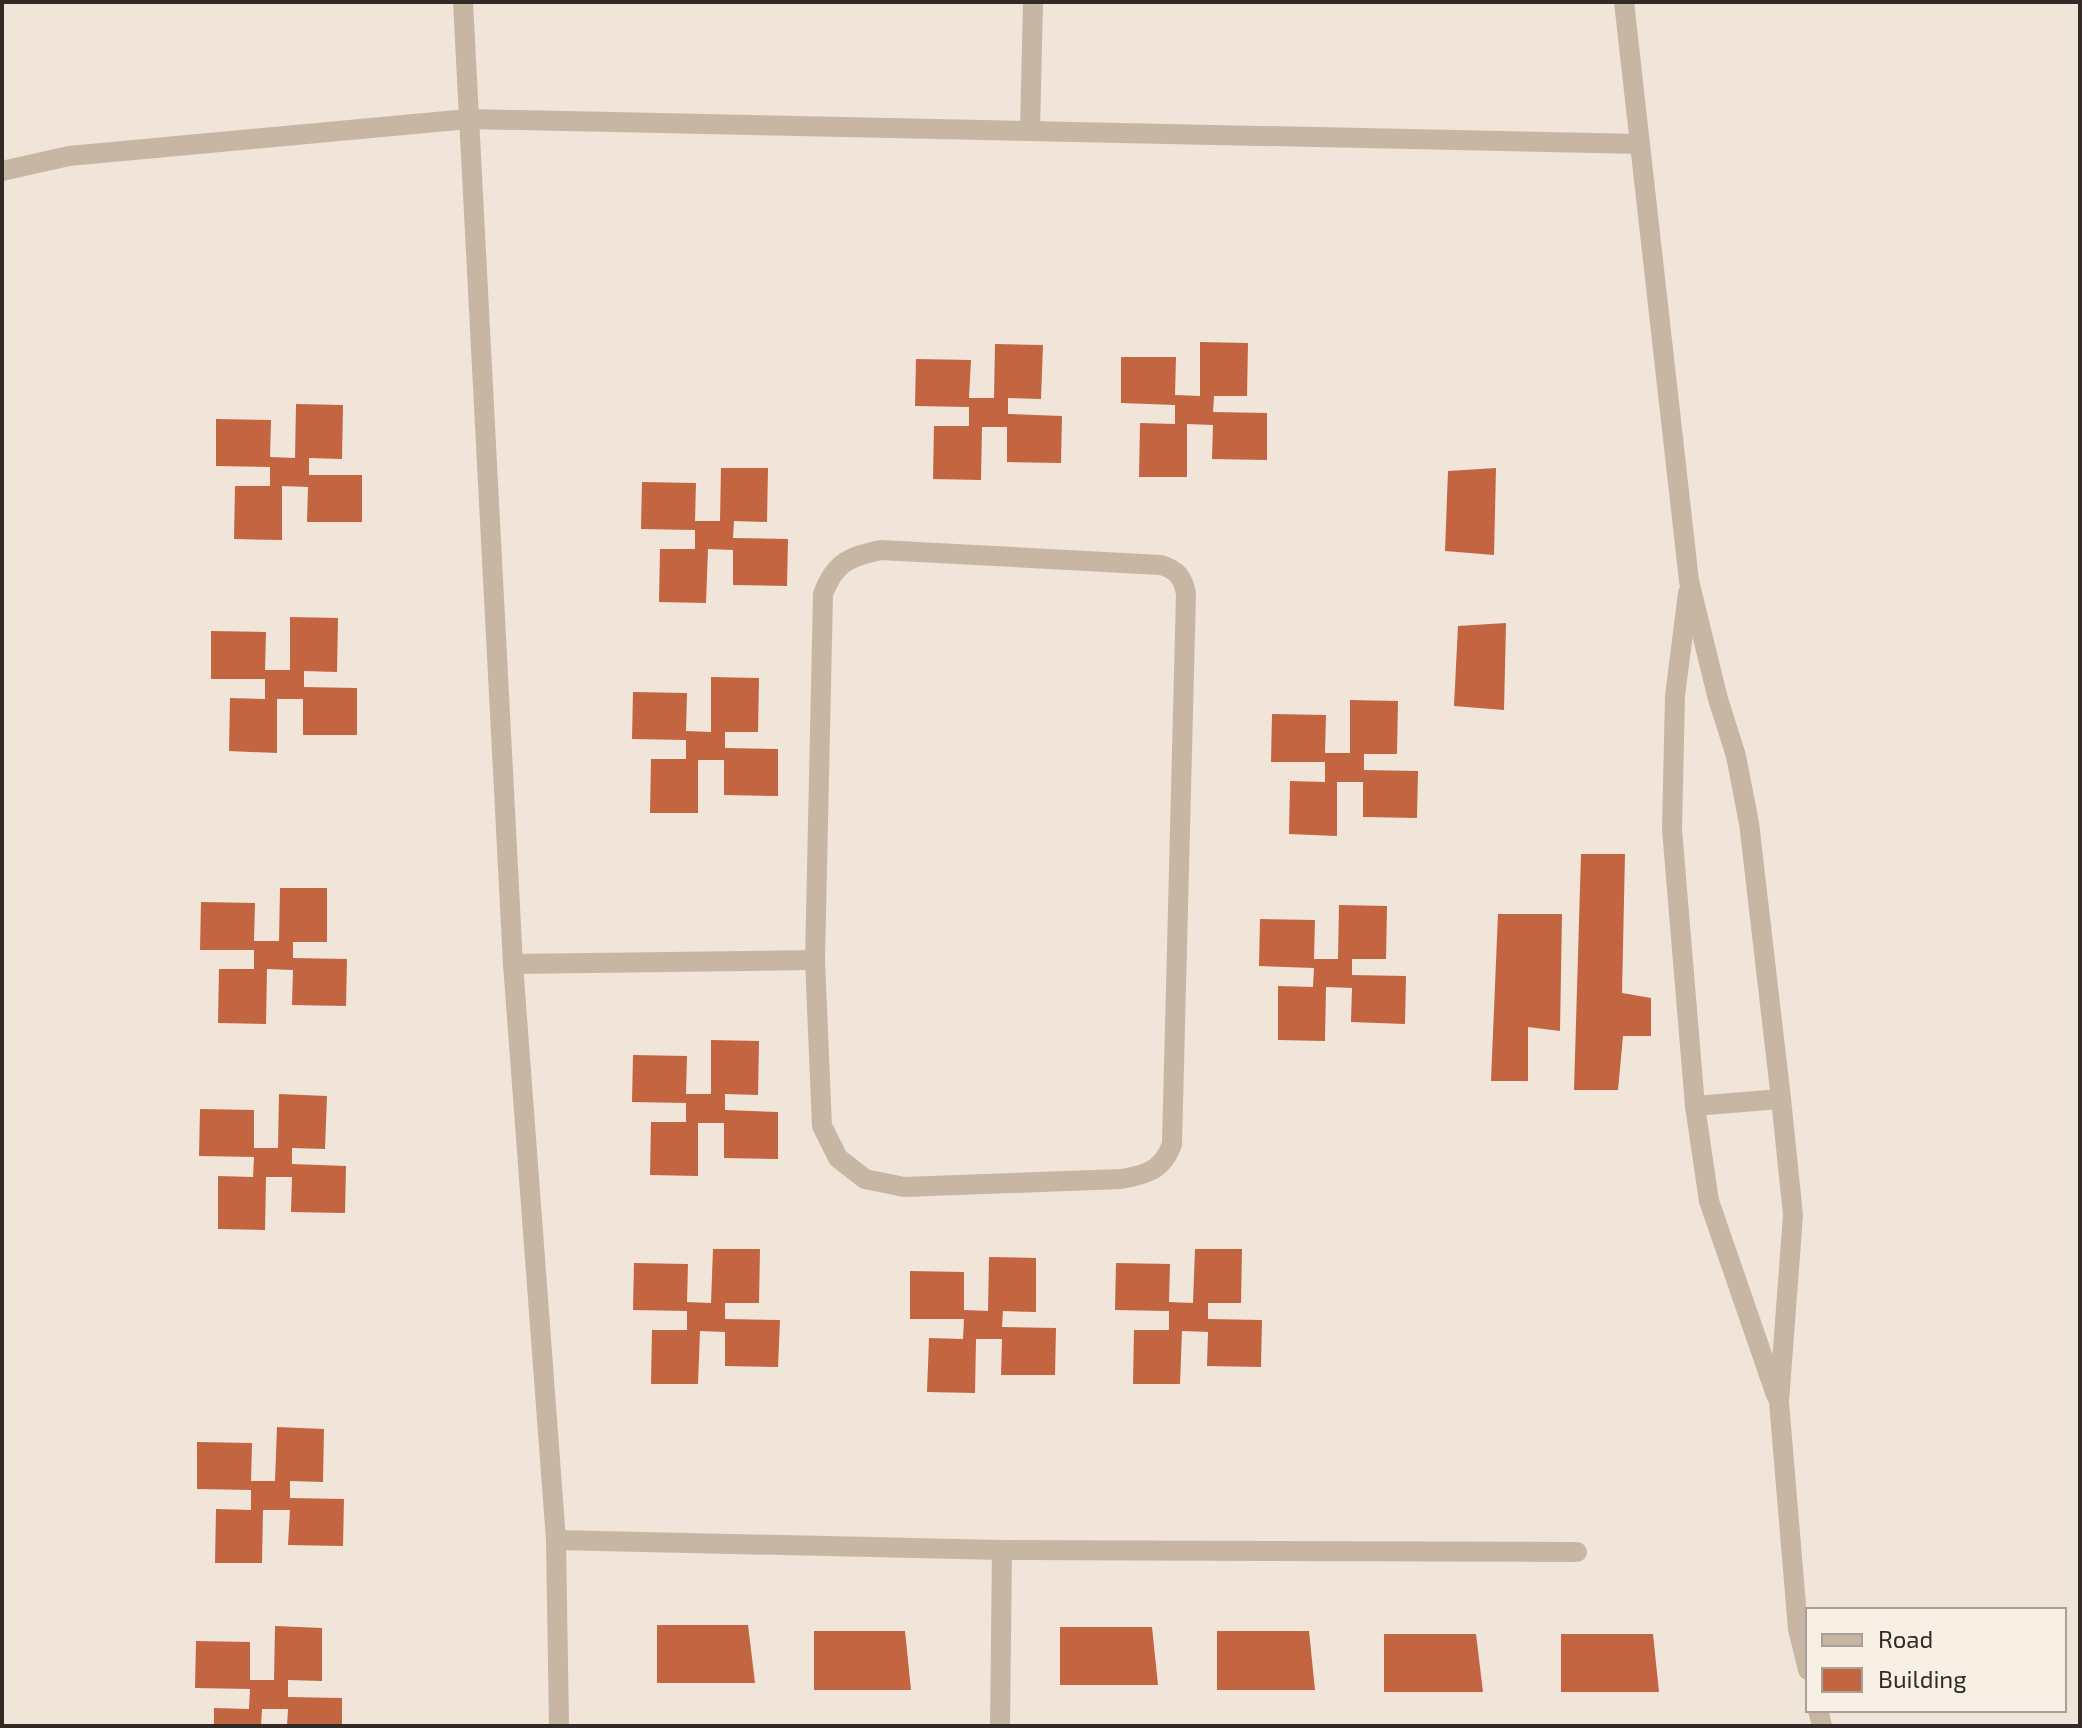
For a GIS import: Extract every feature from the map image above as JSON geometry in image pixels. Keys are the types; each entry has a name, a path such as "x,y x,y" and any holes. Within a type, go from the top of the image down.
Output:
{"street":[{"path":"463,2 513,964 556,1540 559,1726"},
{"path":"1030,131 1033,2"},
{"path":"1624,2 1689,581 1718,699 1736,756 1749,823 1781,1099 1793,1215 1779,1402 1798,1629 1806,1662"},
{"path":"2,171 69,156 468,119 1640,144"},
{"path":"881,550 1161,565 1175,569 1184,582 1186,594 1172,1144 1168,1157 1157,1170 1121,1179 904,1187 865,1179 838,1158 822,1126 815,960 823,594 840,564 881,550"},
{"path":"1689,581 1675,696 1672,829 1695,1106 1709,1201 1779,1402"},
{"path":"513,964 815,960"},
{"path":"1695,1106 1781,1099"},
{"path":"556,1540 1002,1550 1577,1552"},
{"path":"1000,1726 1002,1550"}],"building":[{"path":"1200,342 1248,343 1247,396 1214,396 1213,412 1267,413 1267,460 1212,459 1213,425 1187,424 1187,477 1139,477 1140,423 1175,424 1175,405 1121,403 1121,357 1176,357 1175,395 1200,396"},
{"path":"995,344 1043,345 1041,399 1008,398 1008,414 1062,416 1061,463 1007,462 1007,427 982,427 981,480 933,479 934,426 969,426 969,407 915,406 916,359 971,360 969,398 994,398"},
{"path":"296,404 343,405 342,459 309,458 309,475 362,475 362,522 307,522 308,487 282,486 282,540 234,539 235,486 270,486 270,467 216,466 216,419 271,420 270,457 295,458"},
{"path":"721,468 768,468 767,522 734,521 733,538 788,539 787,586 733,585 733,550 708,549 706,603 659,602 660,549 695,549 695,530 641,529 642,482 696,483 695,521 720,521"},
{"path":"1496,468 1494,555 1445,551 1448,471"},
{"path":"290,617 338,618 337,672 304,671 304,687 357,688 357,735 303,735 303,699 277,699 277,753 229,751 230,698 265,699 265,679 211,679 211,631 266,632 265,670 290,670"},
{"path":"1506,623 1504,710 1454,706 1458,626"},
{"path":"711,677 759,678 758,732 725,732 725,748 778,749 778,796 724,795 724,760 698,760 698,813 650,813 651,759 686,759 686,740 632,739 633,692 687,693 686,731 711,732"},
{"path":"1350,700 1398,701 1397,754 1364,754 1364,770 1418,771 1417,818 1363,817 1363,782 1337,782 1337,836 1289,834 1290,781 1325,782 1325,762 1271,762 1272,714 1326,715 1325,753 1350,753"},
{"path":"1581,854 1625,854 1622,993 1651,998 1651,1036 1623,1036 1618,1090 1574,1090"},
{"path":"280,888 327,888 327,942 293,942 293,958 347,959 346,1006 292,1005 293,970 267,969 266,1024 218,1023 219,969 254,969 254,950 200,950 201,902 255,903 254,941 279,941"},
{"path":"1339,905 1387,906 1386,959 1352,959 1352,975 1406,976 1405,1024 1351,1022 1352,988 1326,987 1325,1041 1278,1040 1278,986 1313,987 1314,968 1259,966 1260,919 1315,920 1314,959 1338,959"},
{"path":"1498,914 1562,914 1560,1031 1528,1027 1528,1081 1491,1081"},
{"path":"711,1040 759,1041 758,1095 725,1094 725,1110 778,1112 778,1159 724,1158 724,1123 698,1123 698,1176 650,1175 651,1122 686,1122 686,1103 632,1102 633,1055 687,1056 686,1094 711,1094"},
{"path":"279,1094 327,1096 325,1149 292,1148 292,1164 346,1166 345,1213 291,1212 292,1177 266,1177 265,1230 218,1229 218,1176 253,1177 254,1157 199,1156 200,1109 254,1110 254,1148 278,1148"},
{"path":"713,1249 760,1249 759,1303 725,1303 725,1319 780,1320 778,1367 725,1366 725,1332 700,1331 698,1384 651,1384 652,1330 687,1330 687,1311 633,1310 634,1263 688,1264 687,1302 711,1303"},
{"path":"1195,1249 1242,1249 1241,1303 1208,1303 1208,1319 1262,1320 1261,1367 1207,1366 1208,1332 1182,1331 1180,1384 1133,1384 1134,1330 1169,1330 1169,1311 1115,1310 1116,1263 1170,1264 1169,1302 1193,1303"},
{"path":"989,1257 1036,1258 1036,1312 1003,1311 1002,1327 1056,1328 1055,1375 1001,1375 1002,1339 976,1339 975,1393 927,1392 929,1338 963,1339 964,1319 910,1319 910,1271 964,1272 964,1310 988,1311"},
{"path":"277,1427 324,1429 323,1482 290,1481 290,1498 344,1499 343,1546 288,1545 290,1510 263,1510 262,1563 215,1563 216,1509 251,1510 251,1490 197,1489 197,1442 252,1443 251,1481 275,1481"},
{"path":"657,1625 748,1625 755,1683 657,1683"},
{"path":"275,1626 322,1628 322,1681 288,1680 288,1697 342,1698 342,1726 287,1726 288,1709 262,1709 261,1726 214,1726 214,1708 249,1709 250,1689 195,1688 196,1641 250,1642 250,1680 274,1680"},
{"path":"1060,1627 1152,1627 1158,1685 1060,1685"},
{"path":"814,1631 905,1631 911,1690 814,1690"},
{"path":"1217,1631 1309,1631 1315,1690 1217,1690"},
{"path":"1384,1634 1476,1634 1483,1692 1384,1692"},
{"path":"1561,1634 1653,1634 1659,1692 1561,1692"}]}
